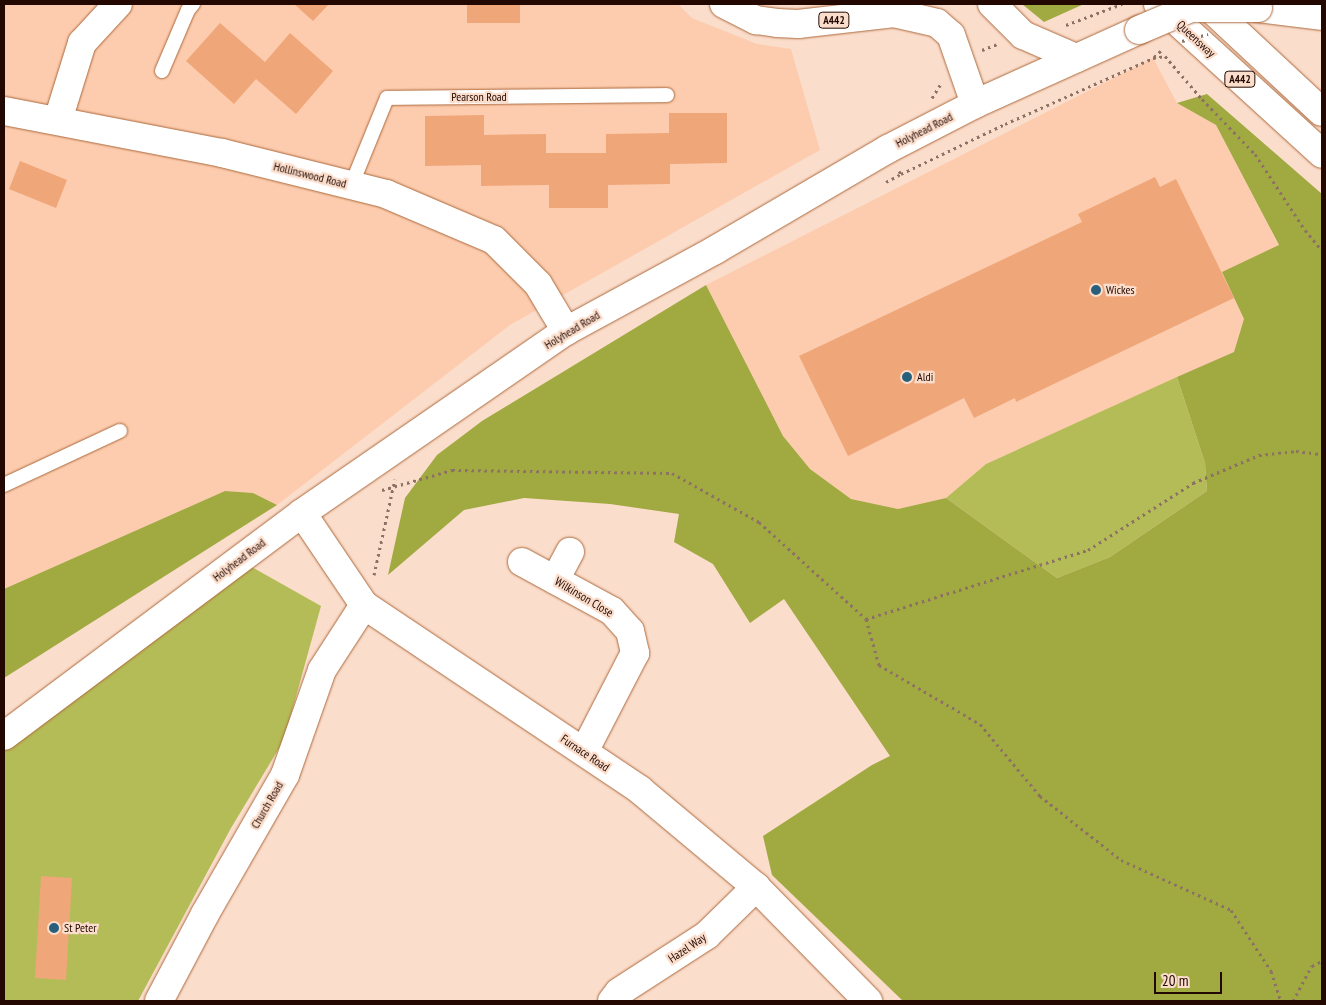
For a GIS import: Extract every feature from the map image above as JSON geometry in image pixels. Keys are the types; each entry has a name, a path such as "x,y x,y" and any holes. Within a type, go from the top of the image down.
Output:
{"main road":[{"path":"58,120 82,43 116,4"},
{"name":"A442","path":"724,4 756,20 777,23 798,24 894,13 937,23 951,35 975,104"},
{"path":"992,4 1023,35 1076,58"},
{"name":"Queensway","path":"1158,4 1322,154"},
{"name":"A442","path":"1198,5 1322,112"},
{"name":"Holyhead Road","path":"4,736 302,513 566,331 715,250 888,149 975,104 1198,5 1258,8 1322,16"},
{"name":"Hollinswood Road","path":"4,111 222,153 386,194 494,240 538,284 566,331"},
{"name":"Furnace Road","path":"302,513 364,605 640,790 756,887 868,1001"},
{"path":"555,580 570,552"},
{"name":"Wilkinson Close","path":"522,562 612,611 630,631 634,654 584,752"},
{"name":"Church Road","path":"159,1001 205,914 285,775 322,670 364,605"},
{"name":"Hazel Way","path":"612,1001 619,992 707,935 756,887"}],"lane":[{"path":"162,71 188,10 193,4"},
{"name":"Pearson Road","path":"351,186 387,98 667,95"},
{"path":"4,485 120,431"}],"path":[{"path":"1113,8 1122,4"},
{"path":"1163,49 1153,58 1164,56 1255,154 1305,230 1322,250"},
{"path":"866,619 1088,550 1194,483 1259,455 1296,451 1322,454"},
{"path":"374,492 452,470 672,473 759,522 866,619 879,665 980,724 1040,796 1121,860 1231,910 1271,971 1281,1001"},
{"path":"364,605 384,532 392,487 396,479"},
{"path":"1293,1001 1312,966 1322,961"}],"shaded area":[{"path":"4,4 678,4 692,18 757,44 791,49 820,150 510,325 277,505 253,493 225,491 4,589"},
{"path":"1153,58 1177,103 1216,125 1279,246 1222,272 1244,319 1234,352 986,464 946,498 898,509 851,499 810,469 783,436 706,285"}],"green space":[{"path":"1022,4 1084,4 1044,22"},
{"path":"1207,94 1322,194 1322,1001 903,1001 772,875 763,836 872,765 890,756 784,599 750,623 713,564 674,542 679,514 610,504 524,498 464,510 388,575 405,498 437,455 482,421 706,285 783,436 810,469 851,499 898,509 946,498 1057,578 1110,557 1207,491 1205,463 1177,377 1234,352 1244,319 1222,272 1279,245 1216,125 1177,103"},
{"path":"1177,377 1205,463 1207,491 1110,557 1057,578 946,498 986,464"},
{"path":"225,491 253,493 277,505 4,678 4,589"},
{"path":"250,566 321,606 284,740 231,828 138,1001 4,1001 4,747"}],"building":[{"path":"294,4 329,4 313,21"},
{"path":"467,4 520,4 520,23 467,23"},
{"path":"220,23 265,62 290,33 333,71 296,114 256,79 234,104 186,61"},
{"path":"669,113 727,113 727,163 670,164 670,184 608,185 608,208 549,208 549,185 481,186 481,165 425,166 425,116 484,115 484,135 546,134 546,153 606,153 606,134 669,133"},
{"path":"20,161 67,180 56,208 9,189"},
{"name":"Wickes","path":"1155,177 1160,187 1176,179 1234,298 1016,402 1015,398 974,418 964,398 848,456 799,356 1082,222 1078,214"},
{"name":"St Peter","path":"41,876 72,878 66,980 35,978"}],"place":[{"name":"Wickes","path":"1096,290"},
{"name":"Aldi","path":"907,377"},
{"name":"St Peter","path":"54,928"}]}
